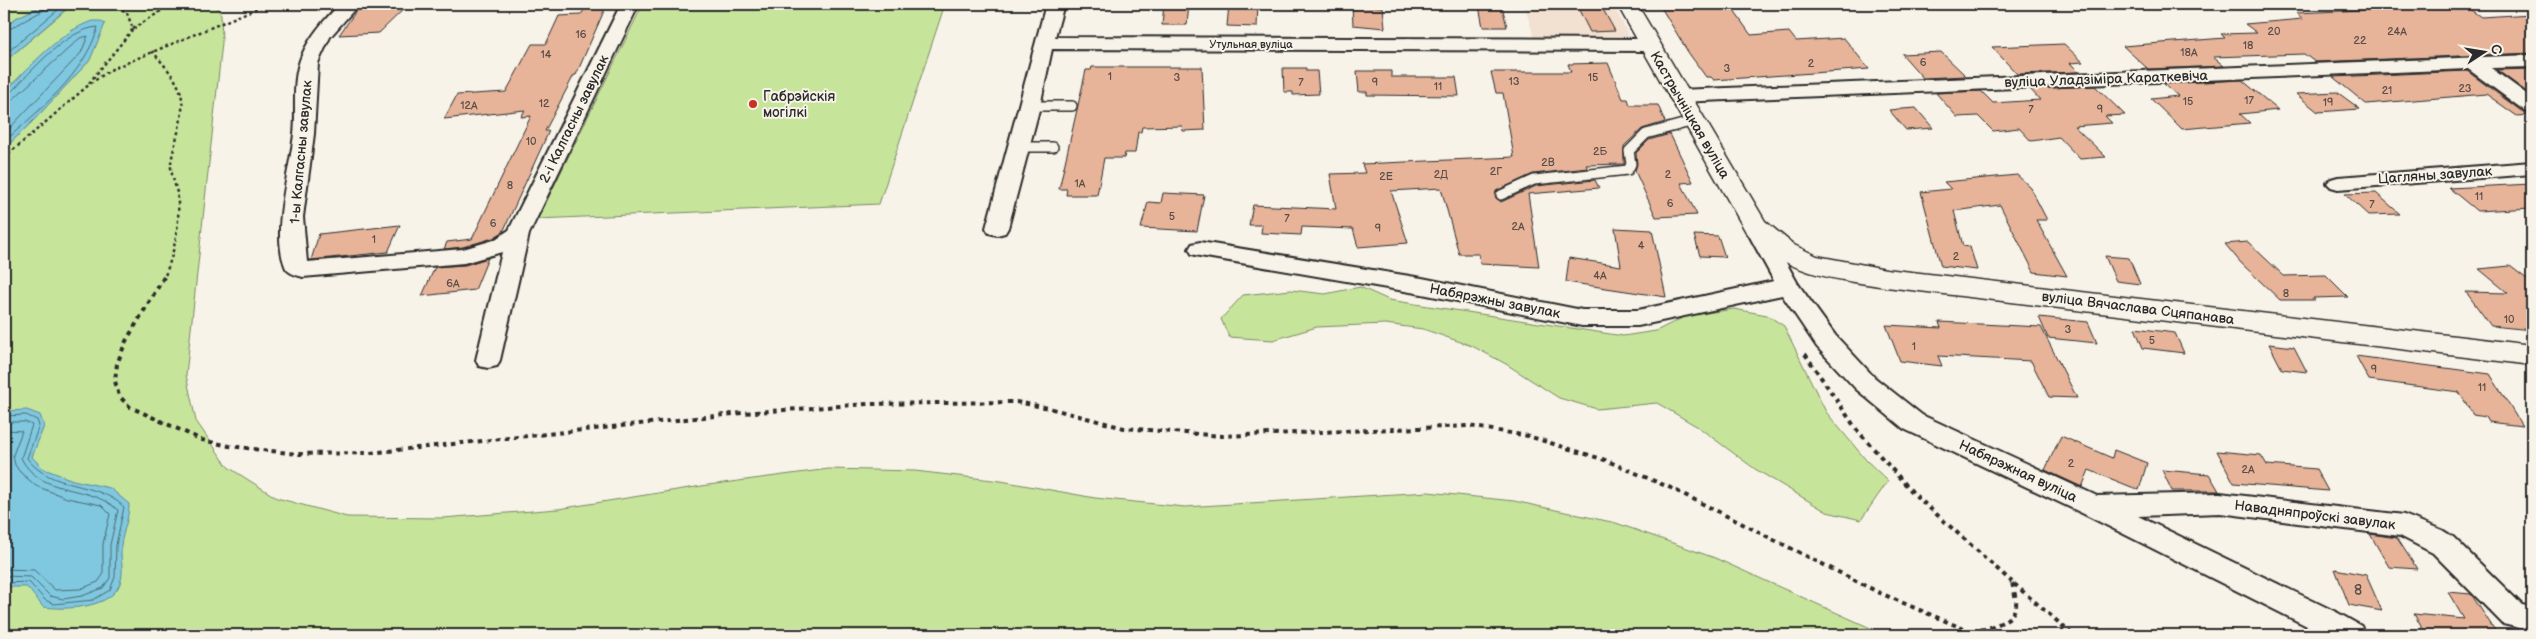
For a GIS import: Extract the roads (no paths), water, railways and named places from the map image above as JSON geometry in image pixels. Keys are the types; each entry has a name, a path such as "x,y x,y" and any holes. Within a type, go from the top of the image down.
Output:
{"main road":[{"name":"Кастрычніцкая вуліца","path":"1627,4 1755,226"},
{"name":"вуліца Вячаслава Сцяпанава","path":"1755,226 1786,251 1793,254 1844,270 1886,278 2532,355"}],"street":[{"name":"1-ы Калгасны завулак","path":"350,4 326,29 310,56 304,134 294,202 294,257 296,266 303,270 464,256 502,245 518,234"},
{"name":"2-і Калгасны завулак","path":"488,360 518,234 630,4"},
{"path":"997,228 1020,147 1055,4"},
{"name":"Утульная вуліца","path":"1044,43 1650,45"},
{"name":"вуліца Уладзіміра Караткевіча","path":"1679,96 2532,61"},
{"path":"2470,64 2532,107"},
{"name":"Цагляны завулак","path":"2338,183 2532,168"},
{"name":"Набярэжная вуліца","path":"1755,226 1788,286 1826,341 1865,383 1913,422 2094,507 2328,622 2350,635"},
{"name":"Набярэжны завулак","path":"1200,250 1422,286 1582,318 1638,318 1788,286"},
{"name":"Навадняпроўскі завулак","path":"2094,507 2220,503 2404,526 2432,538 2443,546 2472,572 2513,614 2532,620"}],"lane":[{"path":"1030,106 1072,106"},
{"path":"1501,195 1534,180 1628,170 1632,164 1629,151 1646,134 1694,121"},
{"path":"1020,147 1053,147"}],"water":[{"path":"45,4 71,5 4,62 4,28 16,18"},
{"path":"92,21 101,21 105,24 90,60 4,149 4,93 56,42 80,26"},
{"path":"27,410 40,415 44,426 32,457 44,469 73,480 110,488 129,504 121,545 121,580 117,590 109,597 88,606 43,607 27,587 4,587 4,411"}],"place":[{"name":"Габрэйскія могілкі","path":"753,104"}]}
